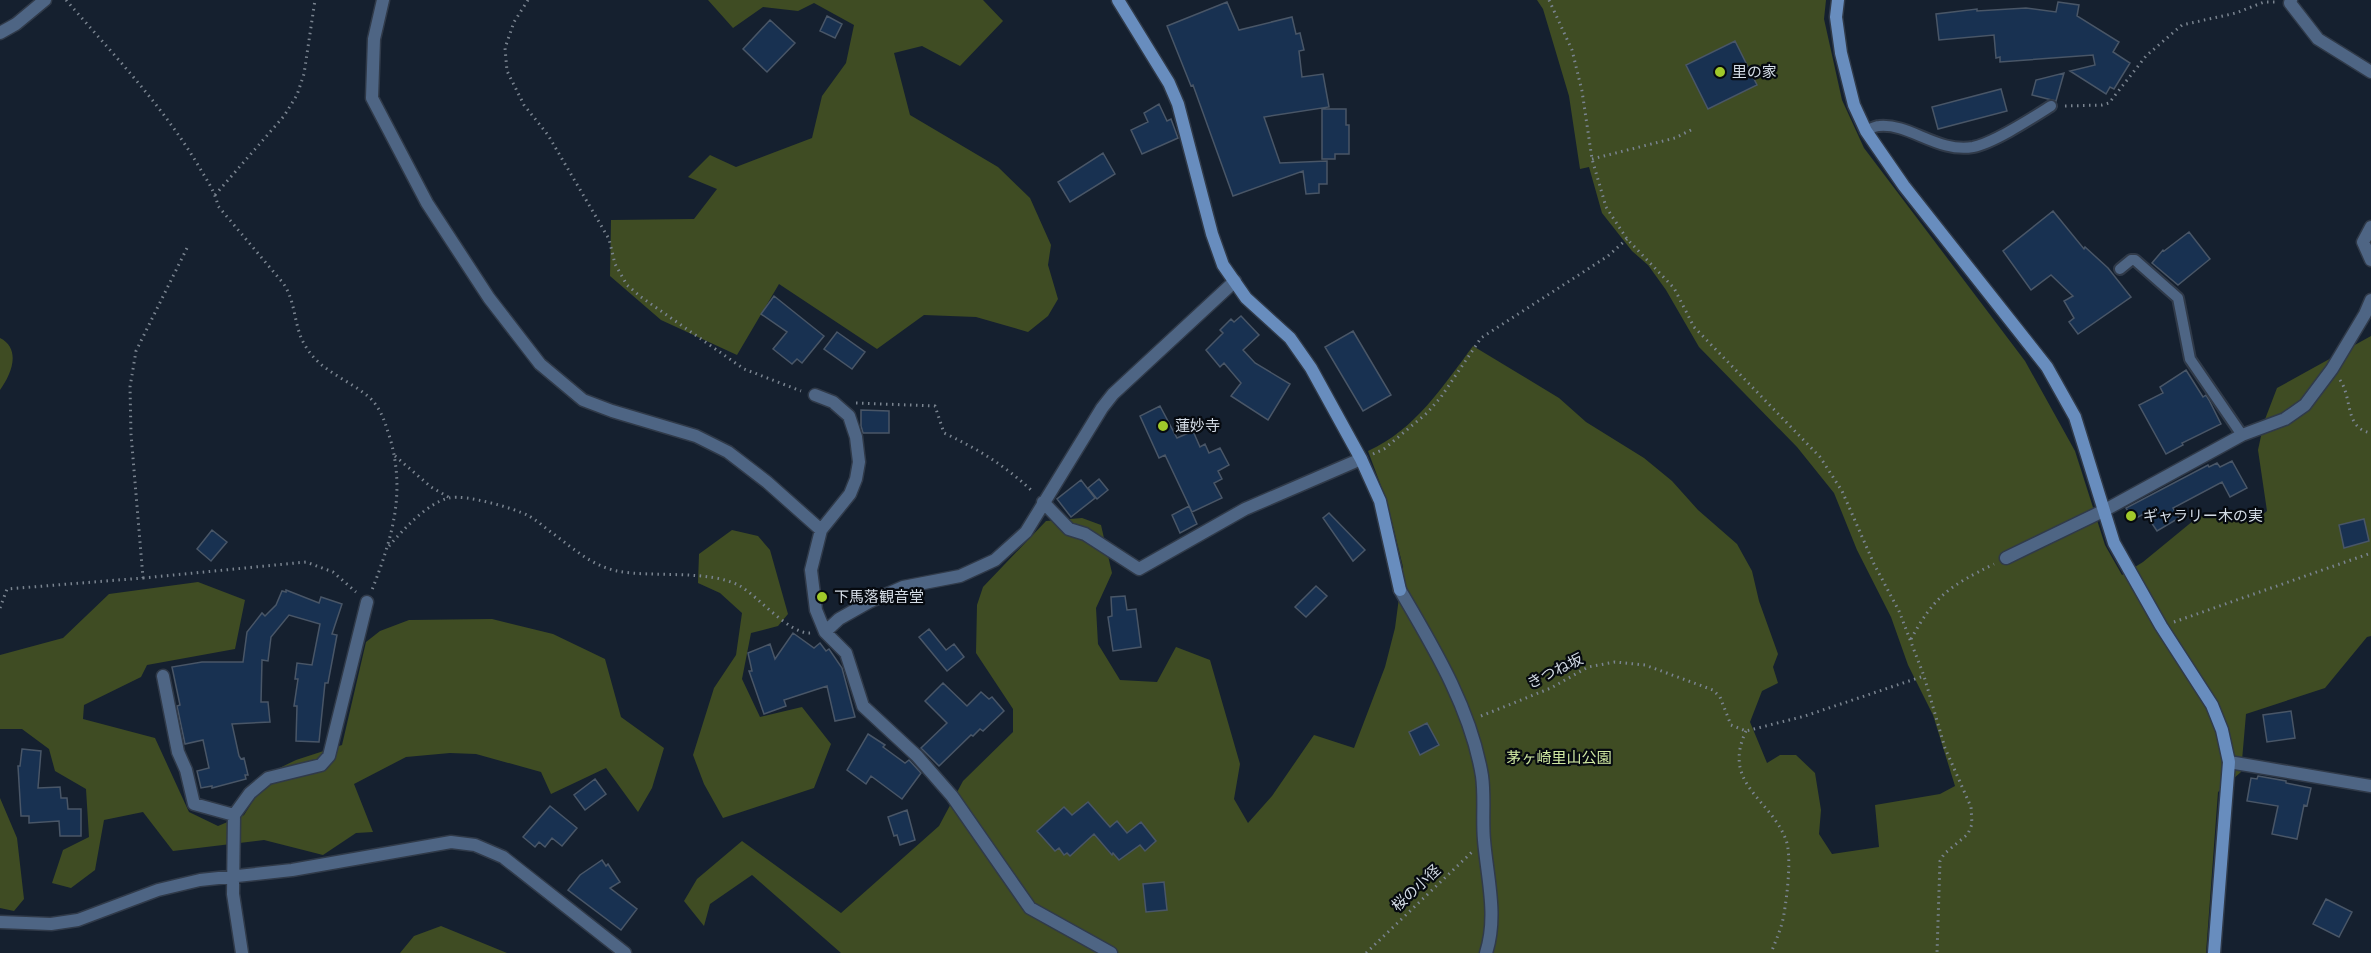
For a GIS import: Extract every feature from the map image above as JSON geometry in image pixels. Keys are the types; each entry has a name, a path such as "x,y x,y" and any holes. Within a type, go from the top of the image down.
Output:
{"street":[{"path":"0,33 16,24 45,0"},
{"path":"382,0 374,39 372,98 428,203 489,298 540,364 583,400 696,436 728,452 767,482 821,530"},
{"path":"1118,0 1169,82 1178,104 1212,234 1223,265 1246,298 1290,338 1311,368 1360,459 1380,501 1400,590 1447,673 1467,720 1482,776 1484,841 1492,895 1486,953"},
{"path":"1838,0 1836,17 1840,53 1854,105 1866,131 1904,186 2047,367 2075,417 2114,543 2161,626 2212,705 2222,730 2229,762 2214,953"},
{"path":"2291,1 2318,39 2371,72"},
{"path":"2371,227 2363,242 2371,260"},
{"path":"825,632 839,619 903,587 960,576 995,560 1026,532 1102,408 1113,394 1234,282"},
{"path":"2006,558 2105,510 2242,435 2285,419 2305,405 2332,369 2371,300"},
{"path":"815,395 833,402 849,416 856,437 859,462 856,479 850,494 821,530 812,570 816,610 825,632 846,653 862,706 917,756 952,796 1030,908 1111,953"},
{"path":"1043,502 1069,529 1084,534 1139,569 1245,509 1360,459"},
{"path":"242,953 234,894 234,814 250,793 268,778 321,765 329,756 367,602"},
{"path":"163,676 178,752 186,770 194,804 234,814"},
{"path":"2229,762 2371,786"},
{"path":"0,922 51,924 78,920 159,890 200,880 292,870 451,842 475,845 502,857 625,953"}],"lane":[{"path":"1866,131 1878,126 1896,128 1947,147 1974,147 2012,130 2051,106"},
{"path":"2120,269 2131,260 2135,260 2178,298 2190,359 2242,435"}],"path":[{"path":"0,608 7,589 306,561 333,572 367,602 388,546 395,518 398,489 395,456 384,417 378,407 368,396 322,366 306,348 298,331 291,295 218,207 215,195 184,142 104,42 66,0"},
{"path":"215,195 284,117 297,95 303,74 315,0"},
{"path":"528,0 513,22 505,48 507,71 524,105 548,135 609,239 615,264 627,285 744,369 815,395"},
{"path":"1550,0 1572,50 1582,91 1592,159 1606,207 1627,239 1674,288 1694,327 1820,457 1842,490 1874,564 1911,639 1945,748 1971,807 1972,824 1968,834 1944,854 1940,861 1937,953"},
{"path":"2051,106 2109,103 2146,56 2182,25 2236,13 2264,2 2291,1"},
{"path":"1592,159 1675,138 1695,128"},
{"path":"1360,459 1384,448 1427,413 1481,338 1608,256 1627,239"},
{"path":"143,578 135,454 131,434 130,387 136,351 188,246"},
{"path":"2332,369 2344,387 2354,424 2361,431 2371,433"},
{"path":"833,402 935,405 944,433 981,451 1005,467 1043,502"},
{"path":"395,456 431,486 450,498 488,502 528,516 595,565 618,571 712,578 738,585 761,601 789,626 806,633 825,632"},
{"path":"388,546 408,525 426,511 450,498"},
{"path":"2161,626 2371,553"},
{"path":"1911,639 1925,614 1948,589 2006,558"},
{"name":"きつね坂","path":"1467,720 1513,705 1551,688 1588,667 1615,662 1645,665 1713,690 1720,697 1731,725 1746,731"},
{"path":"1770,953 1784,914 1788,859 1786,841 1778,825 1749,790 1742,777 1741,742 1746,731 1805,716 1924,676"},
{"name":"桜の小径","path":"1366,953 1484,841"}],"green space":[{"path":"708,0 983,0 1003,21 960,66 922,46 894,53 910,115 998,167 1030,198 1051,245 1048,265 1058,299 1048,316 1028,332 976,317 924,315 877,349 779,284 737,355 661,320 610,276 611,220 694,219 717,189 688,177 710,155 736,167 812,138 822,96 846,63 854,25 814,3 798,11 763,7 733,28"},
{"name":"茅ヶ崎里山公園","path":"1537,0 1826,0 1824,19 1842,100 1864,148 2025,361 2075,451 2105,545 2122,575 2143,562 2199,516 2255,521 2267,511 2258,450 2264,422 2277,388 2371,336 2371,636 2367,637 2325,688 2246,714 2241,772 2218,792 2206,953 841,953 752,875 710,904 704,926 684,901 697,879 742,841 841,913 939,826 963,781 1013,732 1013,709 976,653 977,605 983,587 1046,521 1082,518 1101,525 1112,573 1096,608 1098,644 1120,680 1157,682 1176,647 1210,660 1240,764 1234,799 1248,823 1272,796 1314,735 1354,748 1385,667 1395,628 1403,567 1387,502 1368,451 1400,431 1427,406 1473,346 1559,398 1586,422 1644,458 1672,481 1698,510 1737,544 1752,571 1759,601 1778,654 1773,667 1778,683 1762,691 1750,722 1767,763 1780,755 1796,755 1815,773 1821,810 1819,834 1832,854 1879,847 1875,805 1940,794 1955,786 1933,715 1908,665 1891,617 1857,550 1834,493 1797,447 1699,347 1666,290 1648,265 1632,251 1602,213 1589,167 1580,169 1569,96 1543,9"},
{"path":"0,338 7,343 13,355 11,370 0,390"},
{"path":"732,530 758,536 770,550 788,614 778,626 751,633 742,679 760,717 802,707 831,744 814,788 723,818 704,784 693,755 714,688 736,655 742,613 720,593 698,583 699,554"},
{"path":"198,582 245,600 235,649 147,665 141,677 84,705 83,719 155,738 189,812 218,826 244,815 271,772 296,760 342,745 366,642 380,631 409,620 492,619 553,634 605,659 621,717 664,748 652,788 638,812 606,768 551,794 541,772 476,754 450,753 406,757 354,784 373,832 356,833 323,855 264,840 173,851 143,812 104,820 95,870 71,888 52,883 63,850 89,837 86,789 55,771 49,749 22,729 0,729 0,655 63,638 109,594"},
{"path":"0,798 17,838 24,899 14,911 0,908"},
{"path":"441,926 507,953 400,953 414,936"}],"building":[{"path":"1227,2 1239,30 1292,17 1296,34 1300,33 1304,50 1299,51 1302,77 1323,74 1329,107 1264,117 1280,163 1327,161 1327,184 1319,184 1319,193 1306,194 1303,171 1233,196 1193,85 1191,86 1167,26"},
{"path":"2058,2 2079,5 2077,16 2119,42 2113,52 2130,63 2114,89 2110,87 2106,94 2070,71 2095,65 2093,55 2000,62 2000,57 1996,58 1994,35 1939,40 1936,14 1977,9 1977,11 2026,8 2056,12"},
{"path":"827,16 842,24 835,38 820,31"},
{"path":"770,20 795,43 767,72 743,49"},
{"name":"里の家","path":"1735,41 1757,85 1708,109 1686,65"},
{"path":"2064,73 2056,101 2032,95 2036,80"},
{"path":"2001,89 2007,111 1938,129 1932,107"},
{"path":"1159,104 1167,121 1171,119 1178,138 1142,154 1131,130 1148,122 1144,113"},
{"path":"1322,109 1346,109 1346,125 1349,125 1349,154 1335,154 1335,159 1322,159"},
{"path":"1103,153 1115,174 1070,202 1058,182"},
{"path":"2053,211 2084,249 2085,247 2108,268 2131,297 2078,334 2069,322 2074,318 2064,301 2073,296 2051,275 2031,290 2003,251"},
{"path":"2189,232 2210,259 2178,285 2152,263 2163,250"},
{"path":"774,296 824,336 802,363 797,359 792,364 773,349 787,332 761,314"},
{"path":"1241,316 1259,335 1243,350 1255,363 1290,384 1268,420 1231,396 1241,383 1224,363 1220,367 1206,350 1223,333 1220,330 1231,319 1234,322"},
{"path":"1353,331 1391,395 1363,411 1325,347"},
{"path":"837,332 865,352 852,369 824,349"},
{"path":"2186,370 2203,397 2206,395 2221,424 2182,443 2183,445 2166,454 2139,405 2163,393 2160,387"},
{"path":"1160,406 1177,438 1193,431 1200,447 1205,444 1209,453 1220,448 1229,465 1218,471 1222,479 1214,483 1222,498 1192,512 1165,455 1159,458 1140,416"},
{"path":"861,410 889,411 889,433 863,433"},
{"path":"2232,461 2247,488 2230,497 2222,482 2173,508 2179,518 2157,531 2145,513 2133,520 2126,508 2208,465 2209,467 2217,463 2220,467"},
{"path":"1099,479 1108,490 1097,499 1088,488"},
{"path":"1081,480 1095,498 1071,517 1057,499"},
{"path":"1189,506 1197,524 1180,533 1172,515"},
{"path":"1329,513 1365,550 1353,561 1323,518"},
{"path":"2364,519 2369,541 2344,548 2339,525"},
{"path":"212,530 227,542 211,561 197,549"},
{"path":"1316,586 1327,596 1306,617 1295,607"},
{"path":"286,590 319,603 321,597 342,604 332,634 337,635 328,683 325,683 319,742 296,741 297,706 294,706 298,679 295,679 297,663 312,665 320,624 289,615 271,637 268,661 262,660 261,702 268,702 270,722 232,724 239,756 241,759 244,758 248,775 245,775 246,779 212,788 212,786 201,788 197,771 209,768 203,740 185,744 172,667 202,662 243,662 247,632 262,613 265,616 276,605 282,591 286,592"},
{"path":"1125,596 1127,610 1136,609 1141,647 1113,651 1108,617 1112,616 1111,597"},
{"path":"929,629 946,650 954,644 964,657 947,671 919,637"},
{"path":"793,633 814,648 820,643 826,651 829,649 842,668 855,717 835,721 827,686 784,700 786,706 764,714 749,671 752,671 748,653 770,644 775,659"},
{"path":"943,683 967,706 981,692 989,699 992,697 1004,711 983,731 980,729 973,736 971,735 939,766 921,748 947,723 925,701"},
{"path":"2291,711 2295,738 2267,742 2263,715"},
{"path":"1427,723 1439,745 1420,755 1409,732"},
{"path":"868,734 885,745 883,747 905,763 909,760 921,773 902,799 871,776 866,784 847,770"},
{"path":"22,749 41,751 38,788 60,787 61,798 67,798 68,809 81,809 81,836 60,836 59,821 29,823 29,816 21,816 18,766 20,766"},
{"path":"2258,776 2311,788 2307,806 2304,805 2297,839 2272,834 2278,806 2247,801 2251,778 2257,779"},
{"path":"595,779 606,794 585,810 574,795"},
{"path":"1088,802 1110,827 1117,821 1127,833 1141,822 1156,841 1145,851 1140,845 1119,860 1094,834 1070,856 1067,853 1064,855 1059,848 1055,851 1037,831 1064,807 1072,815"},
{"path":"550,806 577,828 562,846 552,838 545,847 539,842 535,847 523,837"},
{"path":"907,810 915,840 900,845 897,835 894,836 888,817"},
{"path":"602,860 606,866 608,864 620,882 610,888 637,909 621,930 568,890 580,875"},
{"path":"1164,882 1167,910 1146,912 1143,884"},
{"path":"2326,899 2352,912 2339,937 2313,924"}],"place":[{"name":"里の家","path":"1720,72"},
{"name":"蓮妙寺","path":"1163,426"},
{"name":"ギャラリー木の実","path":"2131,516"},
{"name":"下馬落観音堂","path":"822,597"}]}
